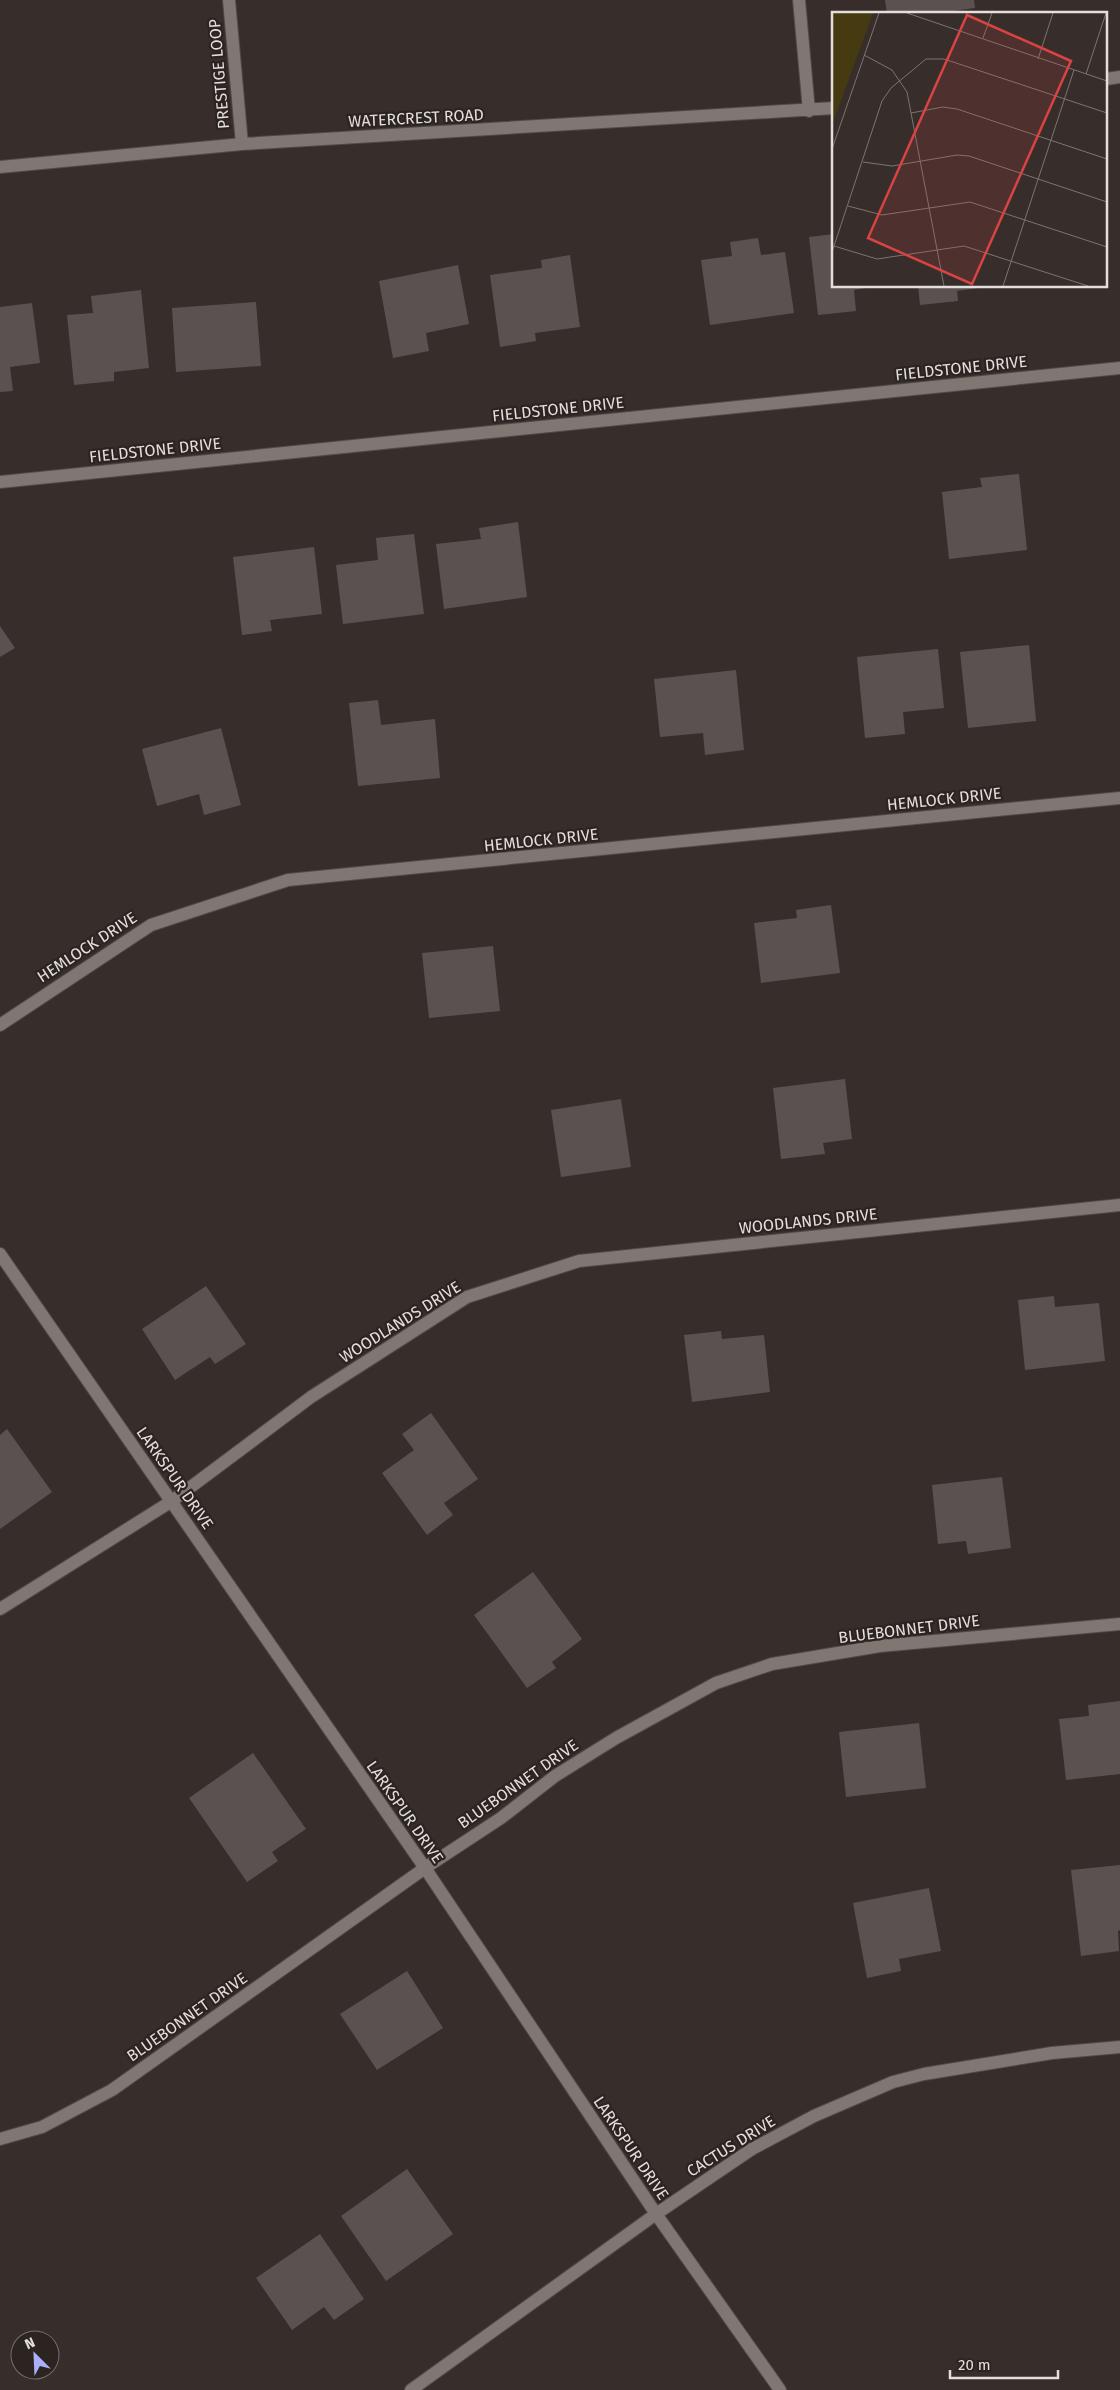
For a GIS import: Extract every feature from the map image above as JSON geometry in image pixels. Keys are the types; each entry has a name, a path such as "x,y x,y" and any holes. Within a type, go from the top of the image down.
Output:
{"street":[{"name":"PRESTIGE LOOP","path":"229,0 242,144"},
{"path":"799,0 810,111"},
{"name":"WATERCREST ROAD","path":"0,167 242,144 832,108"},
{"name":"FIELDSTONE DRIVE","path":"0,482 1120,368"},
{"name":"HEMLOCK DRIVE","path":"0,1025 151,925 288,880 1120,798"},
{"name":"WOODLANDS DRIVE","path":"0,1609 172,1502 311,1397 467,1296 579,1261 1120,1205"},
{"name":"LARKSPUR DRIVE","path":"0,1254 425,1868 656,2214 780,2390"},
{"name":"BLUEBONNET DRIVE","path":"0,2139 42,2126 112,2090 425,1868 501,1818 555,1776 616,1738 725,1680 772,1664 880,1646 1120,1624"},
{"name":"CACTUS DRIVE","path":"411,2390 656,2214 752,2149 814,2116 893,2082 924,2074 1052,2053 1120,2047"}],"building":[{"path":"885,0 974,0 975,8 946,12 887,12"},
{"path":"832,234 832,288 865,288 854,290 856,311 818,315 809,237"},
{"path":"758,238 761,255 785,252 794,313 710,325 701,260 732,256 730,242"},
{"path":"570,255 580,327 535,333 536,341 500,347 490,275 542,268 541,260"},
{"path":"458,265 469,324 426,333 429,351 393,358 379,281"},
{"path":"918,288 978,288 957,291 958,301 920,305"},
{"path":"141,290 149,368 114,372 114,381 74,385 67,315 93,313 91,296"},
{"path":"256,302 261,366 176,372 172,308"},
{"path":"32,303 40,363 10,367 13,391 0,392 0,307"},
{"path":"1019,474 1027,550 949,559 942,492 982,487 980,478"},
{"path":"518,522 527,597 444,609 436,544 481,539 479,528"},
{"path":"414,534 424,614 343,624 336,565 378,560 376,538"},
{"path":"314,547 322,614 270,620 272,631 242,635 233,557"},
{"path":"0,626 15,648 0,657"},
{"path":"1029,645 1036,721 968,728 960,652"},
{"path":"938,649 944,708 903,712 905,734 865,738 857,657"},
{"path":"736,670 744,750 705,755 703,733 660,737 654,679"},
{"path":"378,700 381,725 435,719 440,778 358,786 349,703"},
{"path":"221,728 241,805 204,815 199,794 157,806 142,749"},
{"path":"831,905 840,973 761,983 754,923 797,918 796,910"},
{"path":"493,946 500,1011 429,1018 422,953"},
{"path":"845,1079 852,1139 823,1143 825,1154 781,1159 773,1088"},
{"path":"621,1099 631,1167 561,1177 551,1110"},
{"path":"206,1286 246,1344 215,1364 210,1357 175,1380 142,1329"},
{"path":"1054,1296 1055,1307 1099,1303 1105,1361 1025,1370 1018,1300"},
{"path":"721,1331 722,1339 764,1335 770,1392 692,1402 684,1335"},
{"path":"431,1413 478,1479 444,1503 453,1515 427,1535 382,1473 414,1450 402,1434"},
{"path":"7,1429 52,1492 0,1529 0,1435"},
{"path":"1002,1477 1011,1548 968,1554 966,1541 938,1544 932,1485"},
{"path":"533,1572 582,1639 552,1662 556,1668 527,1688 474,1615"},
{"path":"1120,1701 1120,1774 1066,1780 1059,1719 1089,1716 1088,1705"},
{"path":"919,1723 926,1788 846,1797 839,1732"},
{"path":"253,1753 306,1829 272,1852 278,1861 247,1882 189,1798"},
{"path":"1120,1865 1119,1951 1081,1956 1071,1870"},
{"path":"929,1888 941,1951 899,1959 901,1971 867,1978 853,1903"},
{"path":"407,1971 443,2028 377,2070 340,2014"},
{"path":"407,2169 453,2234 386,2281 341,2216"},
{"path":"320,2234 364,2299 334,2320 324,2307 292,2330 256,2278"}]}
